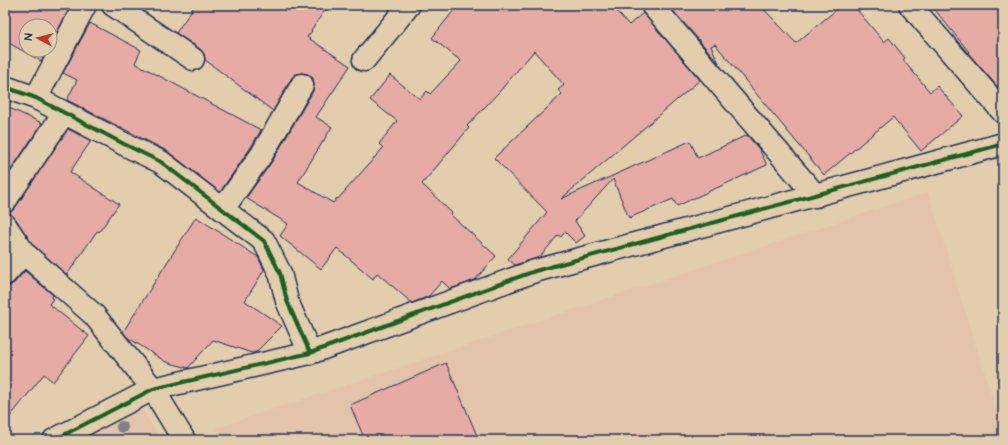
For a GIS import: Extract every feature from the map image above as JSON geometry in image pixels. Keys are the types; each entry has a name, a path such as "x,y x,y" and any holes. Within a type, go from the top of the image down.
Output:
{"street":[{"path":"36,98 84,5"},
{"path":"113,5 193,60"},
{"path":"364,60 409,5"},
{"path":"652,5 816,196"},
{"path":"910,5 1003,112"},
{"path":"223,209 262,154 302,86"},
{"path":"5,87 36,98 161,162 264,240 280,273 287,301 310,353"},
{"path":"5,201 64,113"},
{"path":"54,440 152,389 310,353 534,271 816,196 1003,144"},
{"path":"5,225 24,253 94,315 152,389 184,440"},
{"path":"5,274 24,253"}],"shaded area":[{"path":"928,192 1003,432 1003,440 223,440 216,428"},
{"path":"142,410 161,440 81,440"}],"building":[{"path":"5,5 71,5 58,30 58,18 18,18 18,48 5,41"},
{"path":"195,5 329,5 307,37 350,66 316,117 332,127 298,182 333,203 383,148 379,144 397,121 370,100 390,75 420,99 427,91 430,94 461,61 432,38 458,5 611,5 629,25 643,13 700,80 561,199 690,141 698,158 747,135 759,149 767,165 677,206 673,199 629,218 613,179 575,221 585,236 576,243 565,232 561,237 558,235 540,257 515,265 508,259 547,212 494,158 562,94 558,90 564,85 534,51 499,92 467,126 469,128 422,184 452,213 451,215 496,256 475,280 450,289 442,281 429,296 412,303 377,273 373,279 337,248 321,269 280,236 288,224 246,198 273,160 313,91 313,78 308,74 295,74 273,111 205,60 204,54 200,49 176,33"},
{"path":"668,5 760,5 796,43 842,5 853,5 884,42 889,38 905,58 903,60 930,92 937,86 963,116 921,151 893,117 824,175 715,44 711,46 719,63"},
{"path":"931,5 1003,5 1003,93 968,53 969,52"},
{"path":"90,23 141,50 135,63 261,130 220,192 167,151 67,100 77,80 63,73"},
{"path":"36,58 43,58 41,61"},
{"path":"5,106 42,123 5,179"},
{"path":"68,129 91,141 70,172 119,204 99,232 97,231 67,275 33,245 15,218 11,214 7,213 11,212 15,208"},
{"path":"196,217 258,257 264,270 245,301 282,326 256,352 252,353 213,340 188,368 166,362 127,337 123,332"},
{"path":"25,271 53,295 51,298 53,299 49,304 89,336 53,382 44,374 5,423 5,286 9,286 14,283"},
{"path":"446,363 479,440 365,440 350,405"}],"cycle path":[{"path":"5,87 36,98 161,162 264,241 280,273 287,301 310,353"},
{"path":"54,440 153,389 310,353 535,271 1003,144"}]}
